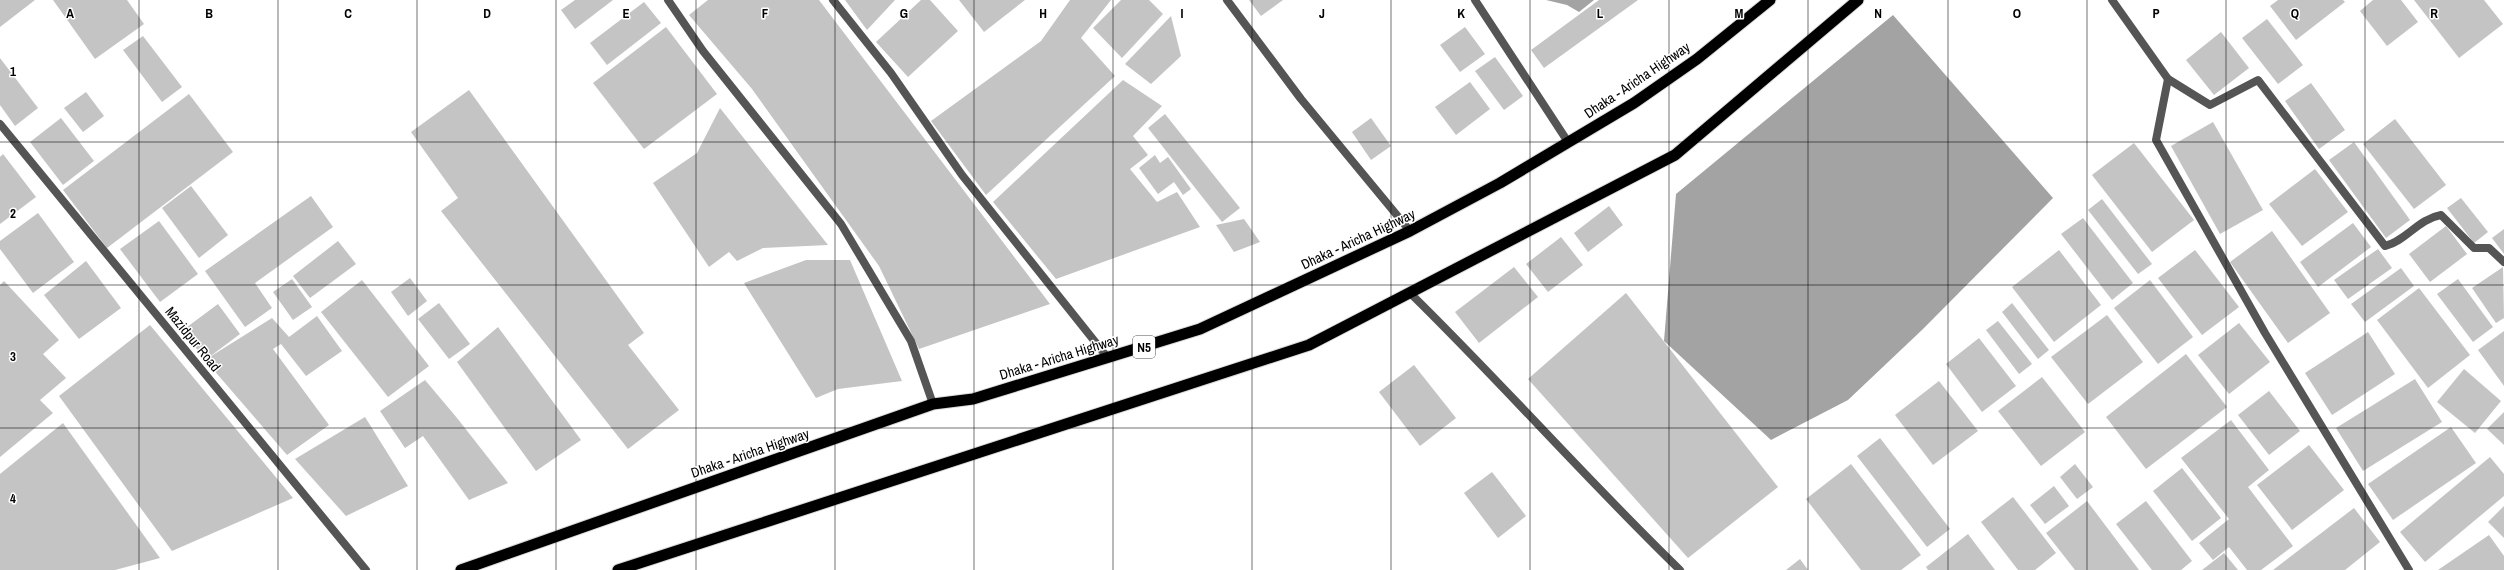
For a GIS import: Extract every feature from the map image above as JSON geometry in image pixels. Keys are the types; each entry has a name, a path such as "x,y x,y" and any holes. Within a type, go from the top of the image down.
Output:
{"highway":[{"name":"Dhaka - Aricha Highway","path":"461,570 933,404 973,399 1200,329 1410,231 1500,183 1634,103 1697,58 1770,0"},
{"path":"618,570 1309,345 1675,155 1858,0"}],"street":[{"path":"668,0 703,51 841,224 911,341 933,404"},
{"path":"833,0 891,73 962,175 1108,358"},
{"path":"1227,0 1301,99 1410,231"},
{"path":"1475,0 1568,142"},
{"path":"2112,0 2168,79 2210,105 2258,80 2385,246 2392,244 2421,221 2440,215 2474,248 2489,248 2504,262"},
{"path":"2168,79 2156,140 2265,333 2409,570"},
{"name":"Mazidpur Road","path":"0,124 366,570"},
{"path":"1410,293 1475,357 1624,516 1680,570"}],"shaded area":[{"path":"1546,0 1594,0 1579,12 1567,5"},
{"path":"1893,15 2053,198 1923,329 1848,400 1771,440 1664,341 1676,194"}],"building":[{"path":"0,0 35,0 0,27"},
{"path":"53,0 127,0 144,24 95,59"},
{"path":"575,0 613,0 575,29 561,10"},
{"path":"708,0 819,0 1050,304 919,349 879,266 752,89 689,15"},
{"path":"845,0 895,0 867,30"},
{"path":"921,0 930,0 958,31 908,77 876,42"},
{"path":"959,0 1025,0 984,32"},
{"path":"1070,0 1111,0 1081,38 1115,76 986,195 931,121 1041,41"},
{"path":"1121,0 1149,0 1163,14 1122,58 1093,28"},
{"path":"1249,0 1283,0 1261,16"},
{"path":"1599,0 1638,0 1544,68 1531,50"},
{"path":"2278,0 2343,0 2345,2 2296,40 2270,6"},
{"path":"2373,0 2401,0 2418,22 2387,46 2360,11"},
{"path":"2414,0 2484,0 2503,24 2459,58"},
{"path":"644,2 661,23 607,65 590,43"},
{"path":"1171,16 1181,56 1151,84 1125,64"},
{"path":"2267,19 2303,65 2278,84 2242,38"},
{"path":"666,27 717,94 644,149 593,83"},
{"path":"1465,27 1485,54 1460,72 1440,45"},
{"path":"2221,32 2249,68 2214,95 2186,60"},
{"path":"143,36 182,87 162,102 123,50"},
{"path":"1495,57 1523,96 1504,110 1475,71"},
{"path":"0,58 38,108 15,126 0,105"},
{"path":"1123,80 1162,106 1133,136 1148,155 1130,169 1157,202 1177,192 1200,227 1056,279 993,202"},
{"path":"1470,82 1490,109 1456,135 1435,107"},
{"path":"2311,83 2345,130 2319,149 2285,101"},
{"path":"469,90 644,333 628,345 679,410 628,449 441,211 458,198 411,132"},
{"path":"86,92 104,116 83,132 64,108"},
{"path":"189,94 233,152 107,248 63,190"},
{"path":"720,108 828,245 763,248 737,261 729,252 709,267 653,183 697,153"},
{"path":"1165,114 1240,208 1222,222 1148,128"},
{"path":"61,118 94,161 63,185 30,142"},
{"path":"1371,118 1391,146 1371,160 1352,132"},
{"path":"2395,119 2446,185 2414,209 2363,144"},
{"path":"2213,122 2263,210 2220,234 2171,146"},
{"path":"2354,142 2410,220 2386,238 2329,160"},
{"path":"2134,143 2194,220 2152,252 2092,175"},
{"path":"3,154 36,197 0,224 0,157"},
{"path":"1155,155 1160,163 1168,157 1191,189 1183,195 1174,182 1158,194 1139,168"},
{"path":"2315,169 2348,212 2302,246 2269,204"},
{"path":"191,186 228,235 199,258 162,208"},
{"path":"311,196 333,227 255,283 272,308 245,327 205,271"},
{"path":"2461,198 2488,232 2474,243 2447,208"},
{"path":"2102,199 2152,264 2138,274 2088,210"},
{"path":"1609,206 1623,225 1588,252 1574,233"},
{"path":"38,213 74,262 33,293 0,249 0,241"},
{"path":"2083,218 2133,283 2112,300 2061,234"},
{"path":"1244,219 1260,242 1234,252 1216,225"},
{"path":"159,221 198,274 160,302 120,249"},
{"path":"2353,223 2371,247 2318,287 2300,262"},
{"path":"2446,226 2467,254 2430,282 2409,254"},
{"path":"2504,229 2504,254 2492,238"},
{"path":"2272,231 2330,313 2288,343 2230,262"},
{"path":"1561,237 1583,265 1548,292 1526,264"},
{"path":"338,241 356,264 310,298 293,276"},
{"path":"2378,249 2392,268 2348,299 2334,280"},
{"path":"2059,250 2101,305 2054,342 2012,287"},
{"path":"2195,250 2239,307 2202,335 2158,278"},
{"path":"806,260 850,260 902,381 838,389 816,398 744,283"},
{"path":"86,261 121,308 79,339 44,295"},
{"path":"1514,267 1538,297 1479,343 1455,312"},
{"path":"2503,267 2504,318 2496,323 2472,288"},
{"path":"2401,268 2414,286 2365,322 2351,304"},
{"path":"410,278 427,301 408,316 391,292"},
{"path":"292,279 312,307 293,320 273,292"},
{"path":"2458,279 2493,327 2473,342 2437,294"},
{"path":"362,280 429,366 388,397 321,312"},
{"path":"2150,280 2193,337 2158,364 2114,308"},
{"path":"4,281 59,340 43,354 66,378 40,400 53,413 0,457 0,285"},
{"path":"2419,288 2470,355 2428,388 2377,320"},
{"path":"1626,293 1778,487 1688,558 1528,379"},
{"path":"439,303 470,344 449,359 418,319"},
{"path":"2012,303 2049,350 2038,359 2002,312"},
{"path":"218,304 240,334 208,358 272,318 289,337 317,316 342,351 306,376 281,344 273,349 329,425 287,455 205,360 183,330"},
{"path":"2107,315 2143,362 2088,404 2051,357"},
{"path":"1998,321 2032,364 2019,374 1986,330"},
{"path":"2239,323 2270,362 2229,394 2198,355"},
{"path":"150,325 293,498 172,551 59,396"},
{"path":"498,327 581,440 536,471 457,362"},
{"path":"2504,331 2504,386 2478,350"},
{"path":"2368,332 2395,374 2332,415 2305,373"},
{"path":"1979,338 2016,386 1982,412 1946,364"},
{"path":"2186,354 2227,407 2146,469 2106,417"},
{"path":"1414,365 1456,418 1420,446 1379,392"},
{"path":"2464,369 2501,401 2475,433 2437,402"},
{"path":"2042,377 2085,432 2041,466 1998,411"},
{"path":"2415,379 2442,422 2363,471 2336,428"},
{"path":"425,380 508,483 469,500 423,436 405,448 380,411"},
{"path":"1939,381 1978,431 1933,465 1895,415"},
{"path":"2269,391 2300,431 2269,455 2238,415"},
{"path":"2504,412 2504,445 2487,429"},
{"path":"365,417 408,486 346,516 295,459"},
{"path":"2231,420 2269,470 2248,487 2293,546 2261,570 2247,570 2229,547 2213,560 2199,543 2229,519 2181,458"},
{"path":"63,423 160,558 115,570 0,570 0,474"},
{"path":"2451,427 2476,463 2393,520 2368,484"},
{"path":"1880,438 1950,529 1927,547 1857,456"},
{"path":"2309,445 2344,490 2292,530 2257,485"},
{"path":"2490,457 2504,474 2504,496 2425,562 2400,532"},
{"path":"1851,464 1921,555 1901,570 1861,570 1806,499"},
{"path":"2075,464 2093,487 2077,499 2060,477"},
{"path":"2182,468 2221,518 2192,541 2153,491"},
{"path":"1492,472 1526,516 1498,538 1464,493"},
{"path":"2054,486 2069,506 2045,524 2030,505"},
{"path":"2013,497 2056,553 2035,570 2018,570 1981,522"},
{"path":"2087,501 2139,570 2075,570 2046,533"},
{"path":"2146,501 2192,561 2181,570 2152,570 2116,524"},
{"path":"2504,506 2504,538 2488,522"},
{"path":"2354,508 2380,542 2345,570 2273,570"},
{"path":"1968,534 1995,570 1928,570 1926,567"},
{"path":"2489,535 2504,556 2504,570 2438,570"},
{"path":"2224,553 2238,570 2202,570"},
{"path":"1800,559 1808,570 1786,570"}]}
